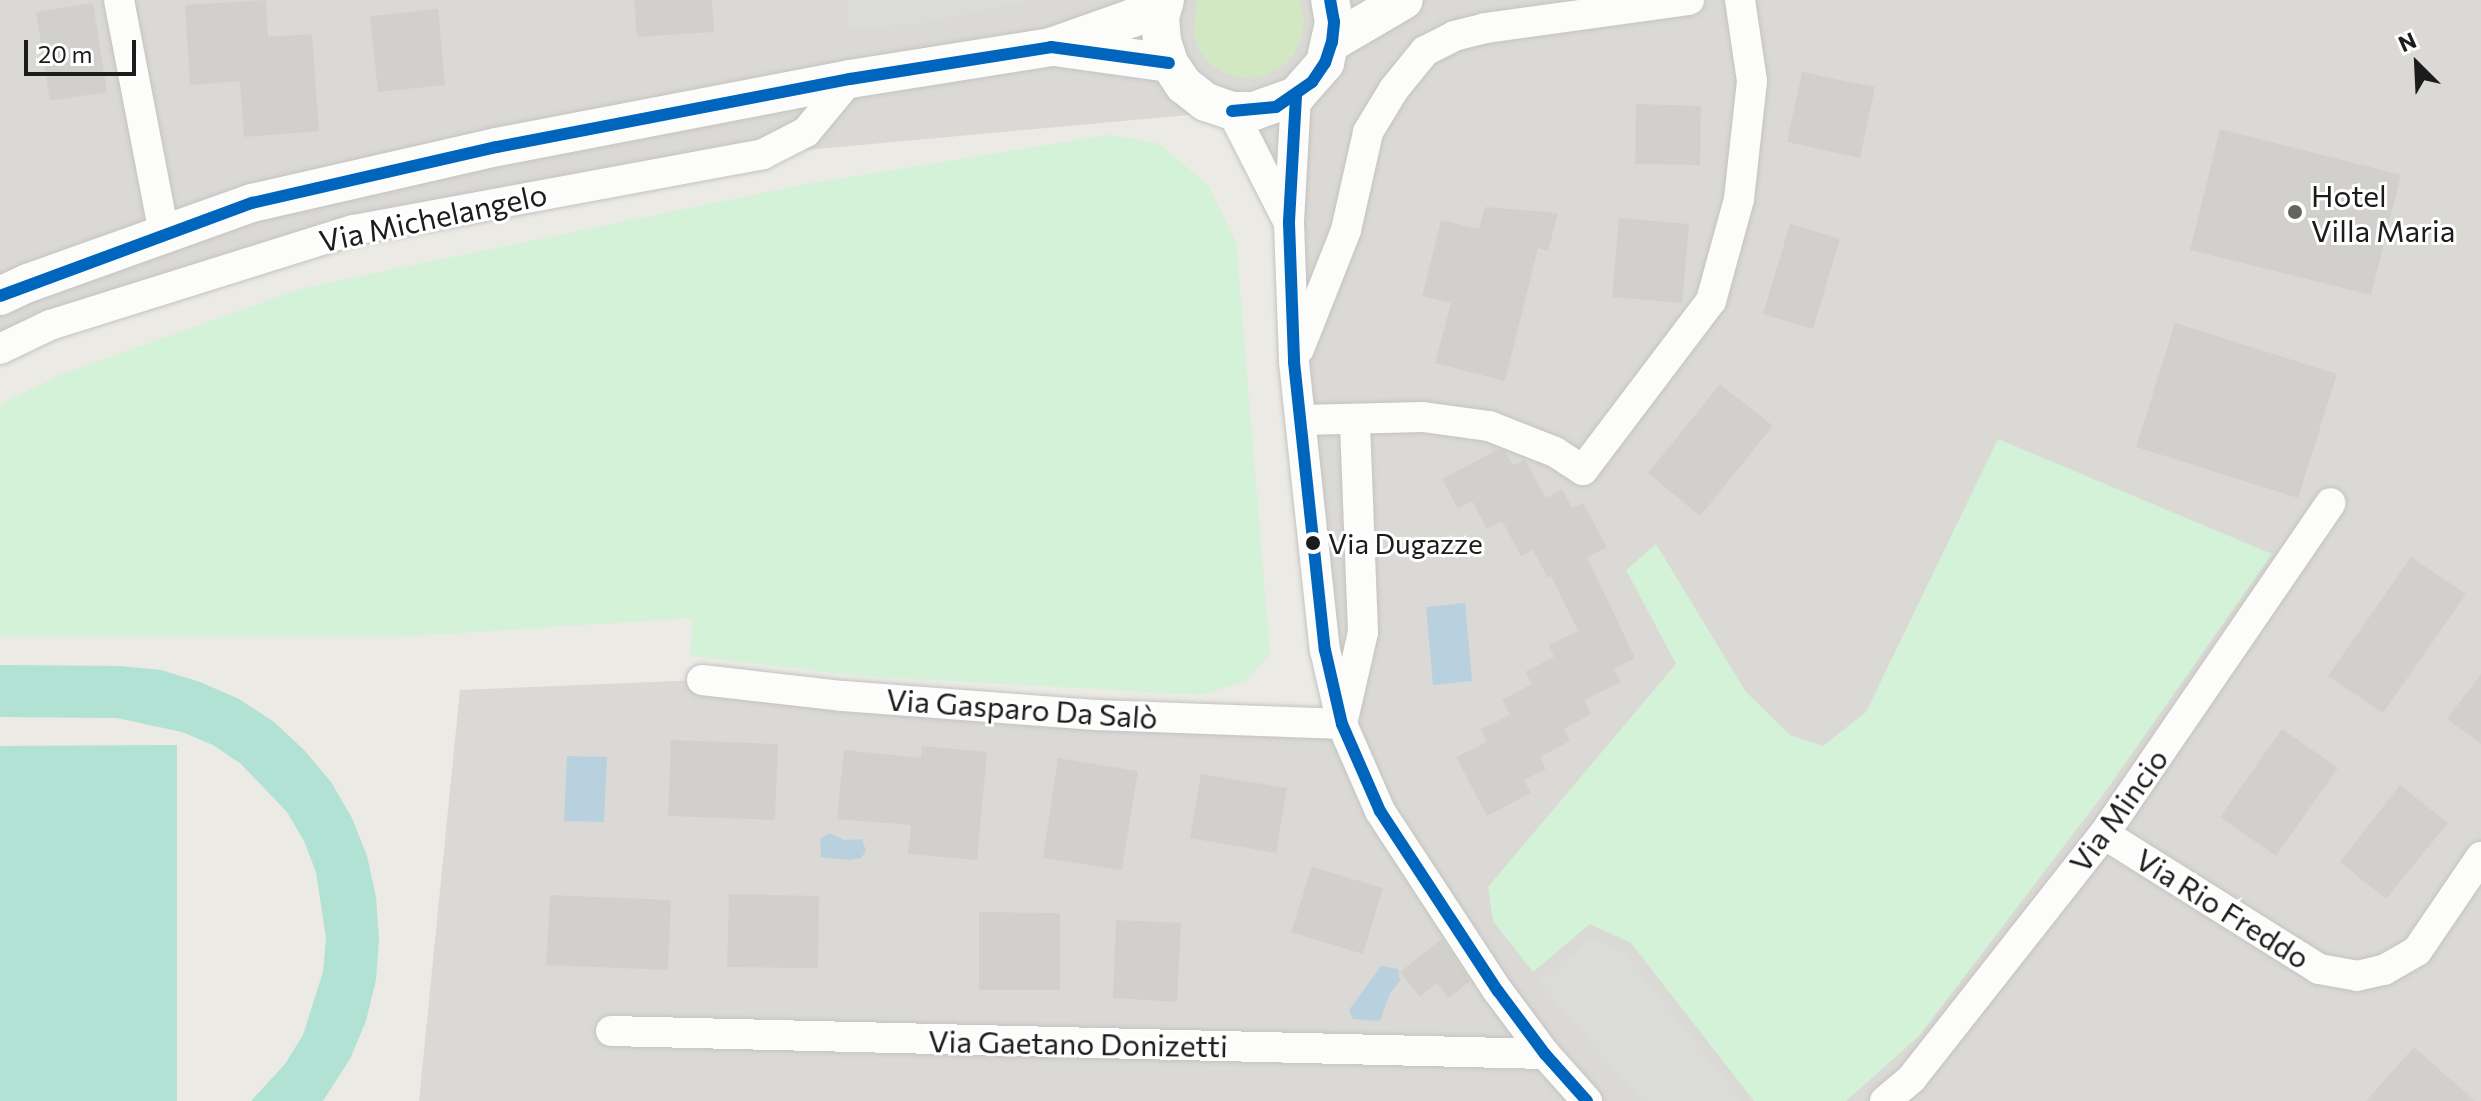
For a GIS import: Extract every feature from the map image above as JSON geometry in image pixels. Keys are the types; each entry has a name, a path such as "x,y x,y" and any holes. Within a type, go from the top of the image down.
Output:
{"street":[{"path":"119,0 164,233"},
{"path":"1162,0 1162,41 1169,63 1195,94 1206,102 1232,111 1276,107 1296,96 1325,63 1334,22 1330,0"},
{"name":"Via Michelangelo","path":"0,296 252,203 482,150 850,79 1051,47 1133,18 1162,0"},
{"path":"1332,42 1404,0"},
{"path":"1294,362 1346,230 1368,132 1394,89 1425,51 1454,36 1485,28 1689,0"},
{"path":"1301,420 1423,417 1489,426 1555,452 1583,470 1711,301 1739,199 1752,81 1740,0"},
{"name":"Via Michelangelo","path":"1051,47 1169,63"},
{"name":"Via Michelangelo","path":"0,349 50,325 354,230 763,154 806,132 850,79"},
{"path":"1296,96 1289,223 1294,362 1325,650 1342,724 1380,811 1498,991 1545,1054 1587,1101"},
{"path":"1232,111 1289,223"},
{"path":"1342,724 1363,632 1355,419"},
{"name":"Via Mincio","path":"1885,1101 1912,1078 2104,834 2331,503"},
{"name":"Via Gasparo Da Salò","path":"702,680 843,696 1098,715 1342,724"},
{"name":"Via Rio Freddo","path":"2104,834 2319,969 2357,976 2384,970 2417,951 2481,857"},
{"name":"Via Gaetano Donizetti","path":"611,1031 1545,1054"}],"shaded area":[{"path":"0,0 2481,0 2481,1101 419,1101 460,690 702,680 1342,724 1289,223 1232,111 763,154 354,230 0,349"},
{"path":"848,0 1033,0 917,24 848,29"},
{"path":"1592,938 1624,953 1743,1101 1642,1101 1539,982"}],"green space":[{"path":"1197,0 1299,0 1304,21 1301,39 1293,56 1280,68 1262,76 1244,78 1226,74 1210,64 1199,50 1193,33"},
{"path":"1108,135 1158,143 1208,185 1236,242 1270,654 1247,680 1202,695 862,676 690,656 693,618 395,637 0,637 0,404 63,374 303,288 801,185"},
{"path":"1998,439 2272,554 2105,792 1919,1036 1846,1101 1754,1101 1631,943 1590,924 1533,972 1493,921 1488,887 1676,664 1626,570 1656,544 1746,692 1790,735 1823,746 1866,712"},
{"path":"0,665 120,666 161,670 200,682 239,699 274,722 304,750 331,782 352,818 367,856 376,897 379,939 376,980 366,1021 350,1059 323,1101 251,1101 285,1064 303,1035 323,972 326,938 316,872 304,841 287,812 241,764 213,745 182,732 117,718 0,717"},
{"path":"177,745 177,1101 0,1101 0,746"}],"water":[{"path":"1465,603 1472,681 1433,685 1426,607"},
{"path":"567,756 607,757 604,822 564,821"},
{"path":"829,833 844,840 862,839 866,851 861,858 849,860 821,857 820,839"},
{"path":"1381,966 1398,969 1400,981 1390,993 1380,1021 1353,1019 1349,1010"}],"building":[{"path":"266,0 268,37 312,34 319,131 244,137 240,81 190,85 185,5"},
{"path":"634,0 712,0 714,32 637,37"},
{"path":"93,3 107,92 50,101 36,12"},
{"path":"438,9 445,85 378,92 370,16"},
{"path":"1802,72 1875,87 1860,158 1787,142"},
{"path":"1636,104 1701,106 1700,165 1635,164"},
{"name":"Hotel Villa Maria","path":"2220,129 2401,175 2371,295 2190,250"},
{"path":"1485,207 1558,213 1548,251 1538,248 1505,381 1435,363 1451,303 1422,296 1441,220 1479,229"},
{"path":"1619,218 1689,224 1682,303 1612,297"},
{"path":"1790,224 1840,239 1813,329 1763,314"},
{"path":"2175,323 2337,374 2298,498 2136,447"},
{"path":"1720,384 1773,426 1700,516 1648,473"},
{"path":"1499,449 1505,452 1513,465 1525,460 1546,498 1562,489 1572,508 1583,503 1607,547 1587,557 1635,658 1614,669 1621,682 1584,700 1591,714 1564,729 1570,741 1540,757 1546,769 1524,780 1531,793 1487,816 1456,757 1487,742 1481,729 1510,715 1502,700 1532,684 1525,672 1554,657 1549,645 1578,631 1551,576 1548,578 1533,550 1521,556 1502,521 1487,529 1472,501 1458,509 1442,479"},
{"path":"2411,557 2466,594 2383,713 2328,676"},
{"path":"2481,674 2481,744 2447,719"},
{"path":"2282,729 2338,768 2276,856 2220,817"},
{"path":"671,740 778,744 775,820 668,816"},
{"path":"922,746 987,752 977,860 908,854 911,825 837,819 844,750 921,758"},
{"path":"1058,758 1138,771 1122,870 1043,858"},
{"path":"1201,774 1287,788 1276,853 1190,838"},
{"path":"2400,785 2448,823 2386,899 2340,862"},
{"path":"1312,867 1383,888 1363,954 1291,932"},
{"path":"729,894 819,896 818,968 727,967"},
{"path":"550,895 671,900 668,970 546,965"},
{"path":"979,912 1060,913 1060,990 979,990"},
{"path":"1116,920 1181,923 1177,1002 1113,998"},
{"path":"1442,939 1470,981 1449,998 1437,983 1420,997 1400,972"},
{"path":"2414,1047 2475,1101 2366,1101"}],"transit line":[{"path":"1232,111 1276,107 1312,82 1325,63 1332,42 1334,22 1330,0"},
{"path":"0,296 252,203 497,147 850,79 1051,47 1169,63"},
{"path":"1296,96 1289,223 1294,362 1325,650 1342,724 1380,811 1498,991 1545,1054 1587,1101"}],"place":[{"name":"Hotel Villa Maria","path":"2295,212"},
{"name":"Via Dugazze","path":"1313,543"}]}
